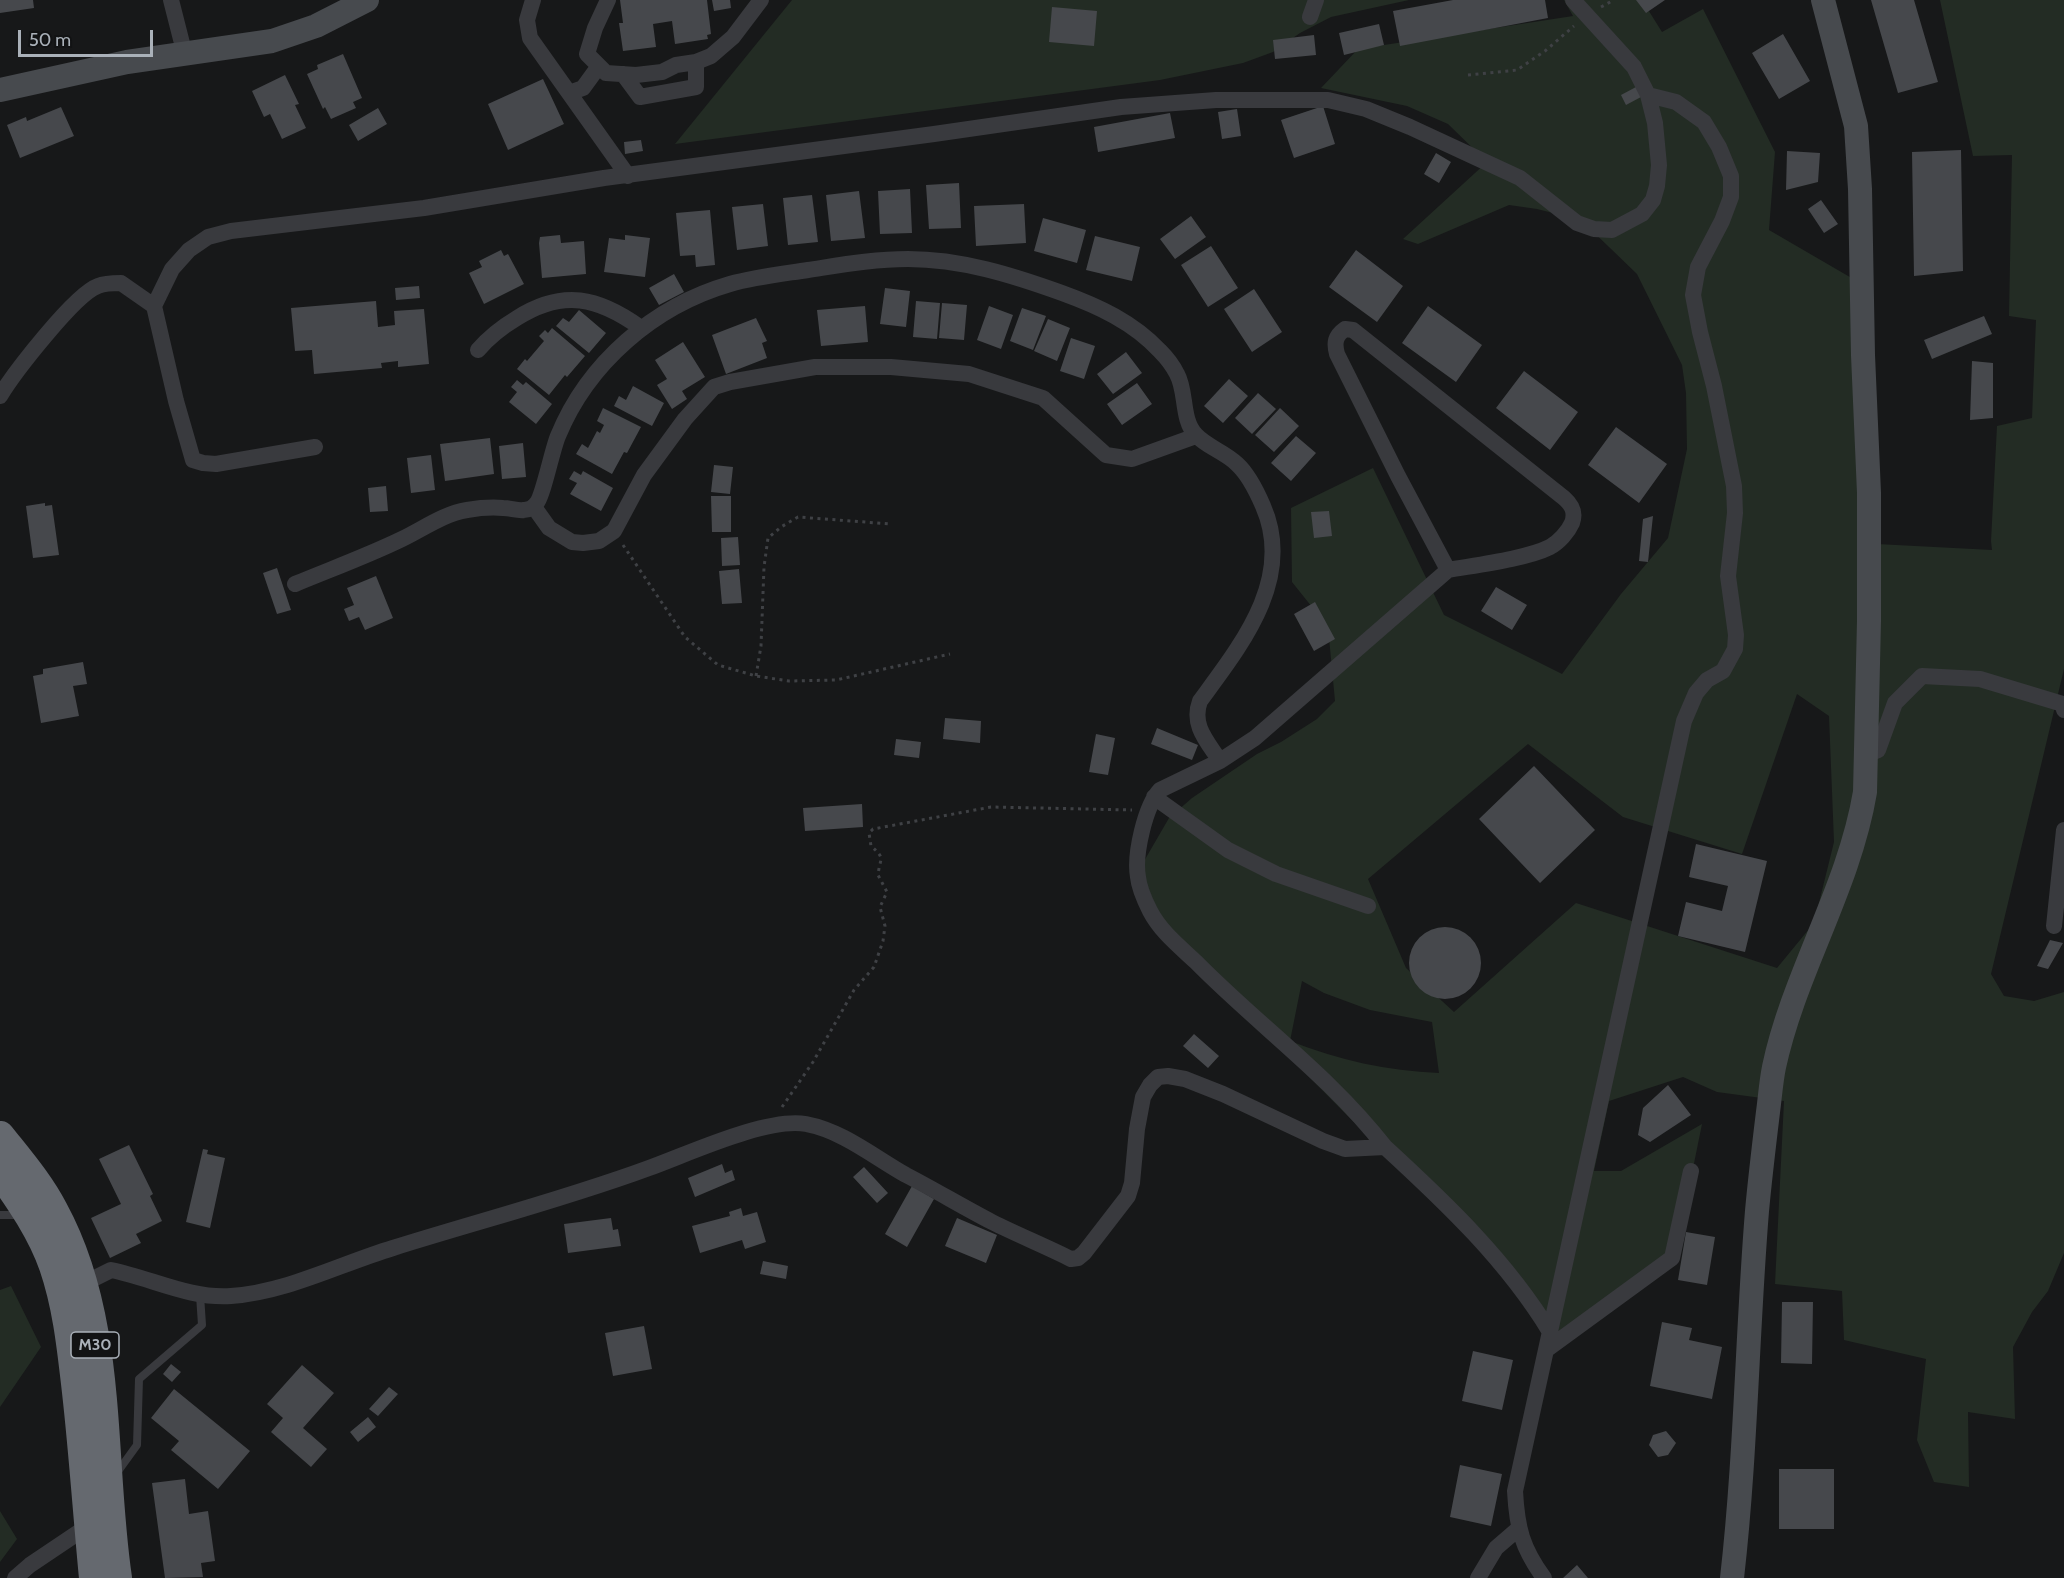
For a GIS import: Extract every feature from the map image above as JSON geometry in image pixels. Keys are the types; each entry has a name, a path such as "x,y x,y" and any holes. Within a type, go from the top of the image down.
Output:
{"highway":[{"name":"M30","path":"0,1136 53,1209 83,1284 97,1361 109,1484 105,1572"},
{"name":"M30","path":"0,1172 14,1215 40,1233 51,1259 66,1311 81,1431 88,1526 105,1572"}],"street":[{"path":"171,0 185,54"},
{"path":"0,90 127,62 272,41 316,26 367,0"},
{"path":"532,0 527,20 530,38 628,176"},
{"path":"608,0 595,28 587,54 606,73 636,75 662,72 676,65 696,62 711,56 734,37 761,0"},
{"path":"1310,17 1316,0"},
{"path":"315,447 216,464 194,460 176,401 154,306 172,269 189,250 208,237 231,231 424,208 628,176 1121,106 1216,100 1328,100 1366,109 1520,177 1577,223 1594,229 1612,230 1642,214 1653,200 1659,165 1657,141 1648,95 1634,67 1573,0"},
{"path":"1732,1578 1746,1416 1751,1286 1760,1172 1773,1069 1786,1018 1846,864 1858,824 1864,792 1869,621 1869,493 1856,126 1823,0"},
{"path":"623,74 640,97 696,87 696,62"},
{"path":"569,93 583,88 599,66"},
{"path":"1544,1578 1535,1566 1518,1529 1515,1491 1684,721 1696,693 1707,680 1724,671 1735,649 1736,634 1728,576 1735,513 1734,486 1693,295 1698,267 1722,221 1731,197 1731,176 1719,147 1704,122 1676,102 1648,95"},
{"path":"296,584 402,540 447,515 487,507 523,511 534,507 539,500 552,451 568,410 582,390 600,368 641,328 705,292 745,281 862,262 942,261 977,267 1031,281 1071,296 1107,311 1134,328 1160,351 1178,375 1190,426 1196,436 1237,464 1256,489 1268,518 1273,548 1271,571 1263,603 1249,632 1200,701 1196,712 1197,722 1220,761"},
{"path":"0,396 9,381 70,307 96,286 121,283 154,306"},
{"path":"478,350 491,335 535,307 562,299 592,303 621,314 641,328"},
{"path":"1448,570 1337,354 1335,340 1338,334 1345,329 1353,330 1571,505 1574,518 1570,527 1551,546 1509,558 1448,570 1255,738 1220,761 1160,790 1152,803 1136,863 1138,879 1150,911 1159,925 1224,992 1347,1102 1385,1147 1442,1200 1513,1276 1550,1332"},
{"path":"534,507 549,528 572,542 599,541 614,531 644,475 686,419 714,387 815,367 891,368 969,374 1043,398 1106,455 1132,459 1196,436"},
{"path":"1866,755 1878,750 1896,703 1922,676 1980,679 2063,704 2064,710"},
{"path":"1152,803 1228,850 1276,874 1368,906"},
{"path":"2054,926 2064,830"},
{"path":"83,1284 111,1270 200,1295 231,1296 265,1290 312,1277 394,1248 553,1202 702,1147 784,1122 804,1124 832,1132 992,1221 1071,1259 1078,1258 1128,1196 1132,1183 1137,1129 1143,1097 1149,1085 1158,1077 1185,1079 1223,1094 1323,1142 1345,1149 1385,1147"},
{"path":"1546,1350 1672,1258 1691,1171"},
{"path":"15,1578 30,1565 88,1526"},
{"path":"1478,1578 1496,1548 1518,1529"}],"lane":[{"path":"109,1484 137,1445 139,1379 202,1325 200,1295"}],"path":[{"path":"1468,75 1517,70 1545,51 1587,16 1614,0"},
{"path":"756,676 761,646 764,567 768,538 798,517 891,524"},
{"path":"614,531 685,637 718,665 756,676 789,681 836,680 950,654"},
{"path":"769,1127 813,1062 854,990 874,967 883,941 885,926 880,907 887,892 878,875 882,857 871,846 869,833 873,830 991,807 1152,803"}],"shaded area":[{"path":"792,0 1409,0 1331,17 1300,33 1273,52 1243,63 1160,80 675,144"},
{"path":"1564,0 1642,0 1662,32 1703,9 1775,152 1769,230 1855,280 1877,544 1992,550 1997,426 2032,418 2036,320 2009,316 2012,155 1973,156 1940,0 2064,0 2064,669 1991,974 2004,996 2034,1001 2064,992 2064,1253 2048,1291 2032,1312 2013,1347 2015,1419 1968,1412 1969,1487 1934,1482 1917,1440 1926,1359 1844,1340 1842,1291 1775,1284 1784,1101 1717,1092 1683,1077 1609,1101 1594,1171 1621,1171 1702,1124 1676,1252 1548,1341 1496,1266 1166,932 1140,868 1169,818 1192,798 1257,754 1317,719 1335,701 1328,627 1292,582 1291,508 1373,468 1444,615 1562,674 1621,594 1668,538 1687,449 1686,393 1682,365 1637,274 1581,220 1537,209 1509,205 1418,244 1403,239 1487,162 1448,124 1407,106 1321,88 1358,49 1573,16","holes":["1797,694 1829,716 1834,842 1814,923 1777,968 1576,903 1454,1012 1406,968 1368,879 1528,744 1623,817 1742,854","1302,981 1324,993 1370,1010 1432,1022 1439,1073 1401,1070 1363,1063 1290,1041"]},
{"path":"11,1286 41,1347 0,1407 0,1290"},
{"path":"0,1511 17,1539 0,1562"}],"building":[{"path":"0,0 33,0 34,8 0,13"},
{"path":"620,0 707,0 711,34 707,35 708,39 675,44 672,21 653,24 656,47 623,51 619,23 623,23"},
{"path":"712,0 730,0 731,8 714,11"},
{"path":"1453,0 1545,0 1548,18 1400,46 1393,11"},
{"path":"1636,0 1665,0 1646,13"},
{"path":"1871,0 1914,0 1938,82 1898,93"},
{"path":"1052,7 1097,11 1094,46 1049,42"},
{"path":"1379,24 1384,45 1344,55 1339,33"},
{"path":"1783,34 1810,81 1779,99 1752,53"},
{"path":"1314,35 1316,55 1275,59 1273,40"},
{"path":"343,54 362,98 353,102 356,108 331,119 325,107 323,109 307,74 318,69 317,65"},
{"path":"285,75 299,104 295,105 306,128 282,139 270,114 264,117 252,91"},
{"path":"543,79 564,124 508,150 488,104"},
{"path":"1636,87 1641,97 1626,105 1621,95"},
{"path":"1323,106 1335,144 1294,158 1281,120"},
{"path":"61,107 74,136 20,158 7,125 26,117 27,121"},
{"path":"378,108 387,124 358,141 349,125"},
{"path":"1237,109 1241,136 1222,139 1218,112"},
{"path":"1170,113 1175,138 1098,152 1094,127"},
{"path":"641,140 643,151 625,154 624,142"},
{"path":"1961,150 1963,271 1914,276 1912,152"},
{"path":"1787,151 1820,153 1818,182 1786,190"},
{"path":"1436,153 1451,162 1439,183 1424,174"},
{"path":"959,183 961,228 929,229 926,185"},
{"path":"910,189 912,233 880,234 878,191"},
{"path":"859,191 865,238 831,241 826,195"},
{"path":"812,195 818,242 788,245 783,198"},
{"path":"1821,200 1838,224 1824,233 1808,209"},
{"path":"763,204 768,246 737,250 732,207"},
{"path":"1024,204 1026,243 976,246 974,206"},
{"path":"710,210 715,265 696,267 695,255 680,256 676,213"},
{"path":"1191,216 1206,237 1175,259 1160,239"},
{"path":"1043,218 1086,230 1077,263 1034,251"},
{"path":"560,235 561,243 584,241 586,274 542,278 540,237"},
{"path":"625,235 650,238 645,277 604,272 609,238 625,240"},
{"path":"1095,236 1140,247 1132,281 1086,270"},
{"path":"1211,246 1238,288 1208,307 1181,265"},
{"path":"501,250 504,256 508,254 524,284 484,304 469,273 482,267 479,261"},
{"path":"1356,250 1403,286 1377,322 1329,287"},
{"path":"674,274 684,292 659,305 649,288"},
{"path":"419,286 420,298 396,300 395,288"},
{"path":"885,288 910,291 906,327 880,324"},
{"path":"1254,289 1282,332 1252,352 1224,309"},
{"path":"376,301 378,327 395,325 394,311 424,309 429,364 398,367 398,361 381,363 382,368 314,374 312,350 295,351 291,308"},
{"path":"916,301 940,303 937,339 913,337"},
{"path":"942,303 967,305 964,340 939,338"},
{"path":"865,306 868,342 821,346 817,310"},
{"path":"989,306 1013,315 1001,349 977,340"},
{"path":"1428,306 1482,345 1456,382 1402,343"},
{"path":"1022,308 1046,316 1033,350 1010,341"},
{"path":"579,310 606,333 589,353 556,326 563,318 569,322"},
{"path":"1984,316 1992,334 1932,359 1924,340"},
{"path":"756,318 767,341 762,343 767,358 726,374 712,335"},
{"path":"1048,319 1070,328 1057,361 1034,351"},
{"path":"552,328 585,356 567,377 565,375 549,395 517,369 544,341 539,336 545,330 548,333"},
{"path":"1071,338 1095,346 1084,379 1060,371"},
{"path":"683,342 705,377 682,391 687,399 672,409 657,385 667,379 655,360"},
{"path":"1126,352 1142,373 1113,394 1097,374"},
{"path":"1972,361 1993,363 1993,418 1970,420"},
{"path":"1524,371 1578,412 1550,450 1496,408"},
{"path":"1229,379 1248,396 1223,423 1204,406"},
{"path":"517,380 523,385 526,382 552,404 536,424 509,402 517,392 511,387"},
{"path":"1137,383 1152,404 1122,425 1107,404"},
{"path":"633,386 664,403 652,426 614,406 619,396 626,400"},
{"path":"1258,393 1276,409 1252,434 1235,418"},
{"path":"603,408 641,427 612,474 576,454 582,444 588,448 597,431 600,433 604,425 597,421"},
{"path":"1280,408 1299,426 1274,452 1255,435"},
{"path":"1616,427 1667,464 1639,503 1588,465"},
{"path":"1296,436 1316,453 1291,481 1271,463"},
{"path":"490,438 494,474 445,481 440,444"},
{"path":"523,443 526,477 502,479 499,446"},
{"path":"431,455 435,490 411,493 407,458"},
{"path":"714,465 733,467 730,494 711,492"},
{"path":"574,471 581,475 583,471 613,488 601,511 570,494 577,483 569,479"},
{"path":"386,486 388,511 370,512 368,488"},
{"path":"711,496 731,496 731,532 712,532"},
{"path":"45,503 45,506 52,505 59,555 33,558 26,506"},
{"path":"1329,511 1332,536 1314,538 1311,512"},
{"path":"1653,516 1648,562 1639,561 1643,519"},
{"path":"738,537 740,565 722,566 721,538"},
{"path":"277,568 291,610 277,614 263,573"},
{"path":"739,569 742,603 722,604 719,571"},
{"path":"376,576 393,618 365,630 359,617 349,621 344,609 354,605 347,588"},
{"path":"1496,587 1527,605 1512,630 1481,611"},
{"path":"1315,602 1335,639 1314,651 1294,614"},
{"path":"83,662 87,684 73,686 79,716 41,723 33,676 43,674 43,669"},
{"path":"945,718 981,721 980,743 943,739"},
{"path":"1157,728 1198,745 1192,760 1151,744"},
{"path":"1096,734 1115,738 1108,775 1089,772"},
{"path":"896,739 921,742 919,758 894,755"},
{"path":"1534,766 1595,830 1540,883 1479,819"},
{"path":"862,804 863,827 805,831 803,808"},
{"path":"1696,844 1767,861 1745,952 1678,936 1686,902 1722,911 1728,886 1689,877"},
{"path":"1445,927 1465,933 1475,943 1481,963 1475,983 1465,993 1445,999 1425,993 1415,983 1409,963 1415,943 1425,933"},
{"path":"2050,940 2063,943 2048,969 2037,966"},
{"path":"1194,1034 1219,1056 1208,1068 1183,1046"},
{"path":"1668,1085 1691,1115 1650,1142 1638,1135 1643,1108"},
{"path":"129,1145 153,1194 150,1196 162,1221 136,1234 141,1243 110,1258 91,1218 121,1204 99,1159"},
{"path":"203,1149 208,1150 207,1154 225,1158 210,1228 186,1222"},
{"path":"722,1164 725,1173 732,1170 735,1180 695,1197 688,1178"},
{"path":"864,1167 888,1193 877,1203 853,1177"},
{"path":"912,1186 934,1199 907,1247 885,1234"},
{"path":"741,1208 743,1216 757,1212 766,1242 745,1249 742,1240 700,1253 692,1226 730,1216 729,1212"},
{"path":"611,1218 613,1230 618,1229 621,1246 568,1253 564,1224"},
{"path":"957,1218 997,1235 986,1263 945,1246"},
{"path":"1686,1232 1715,1237 1707,1285 1678,1280"},
{"path":"763,1261 788,1266 786,1279 760,1274"},
{"path":"1782,1302 1813,1302 1812,1364 1781,1363"},
{"path":"1662,1322 1692,1328 1689,1340 1722,1347 1712,1399 1650,1386"},
{"path":"644,1326 652,1369 613,1376 605,1333"},
{"path":"1473,1351 1513,1360 1502,1410 1462,1401"},
{"path":"171,1364 181,1372 172,1382 163,1374"},
{"path":"302,1365 334,1393 303,1428 327,1449 311,1467 271,1432 283,1418 267,1404"},
{"path":"389,1387 398,1394 378,1416 369,1409"},
{"path":"174,1389 250,1451 218,1489 171,1450 179,1441 151,1418"},
{"path":"368,1417 376,1427 358,1442 350,1432"},
{"path":"1666,1431 1676,1443 1668,1455 1658,1457 1649,1445 1653,1435"},
{"path":"1460,1465 1502,1474 1491,1526 1450,1517"},
{"path":"1779,1469 1834,1469 1834,1529 1779,1529"},
{"path":"185,1479 189,1514 208,1511 215,1561 201,1563 203,1577 165,1578 152,1483"},
{"path":"1577,1565 1588,1578 1563,1578"}]}
